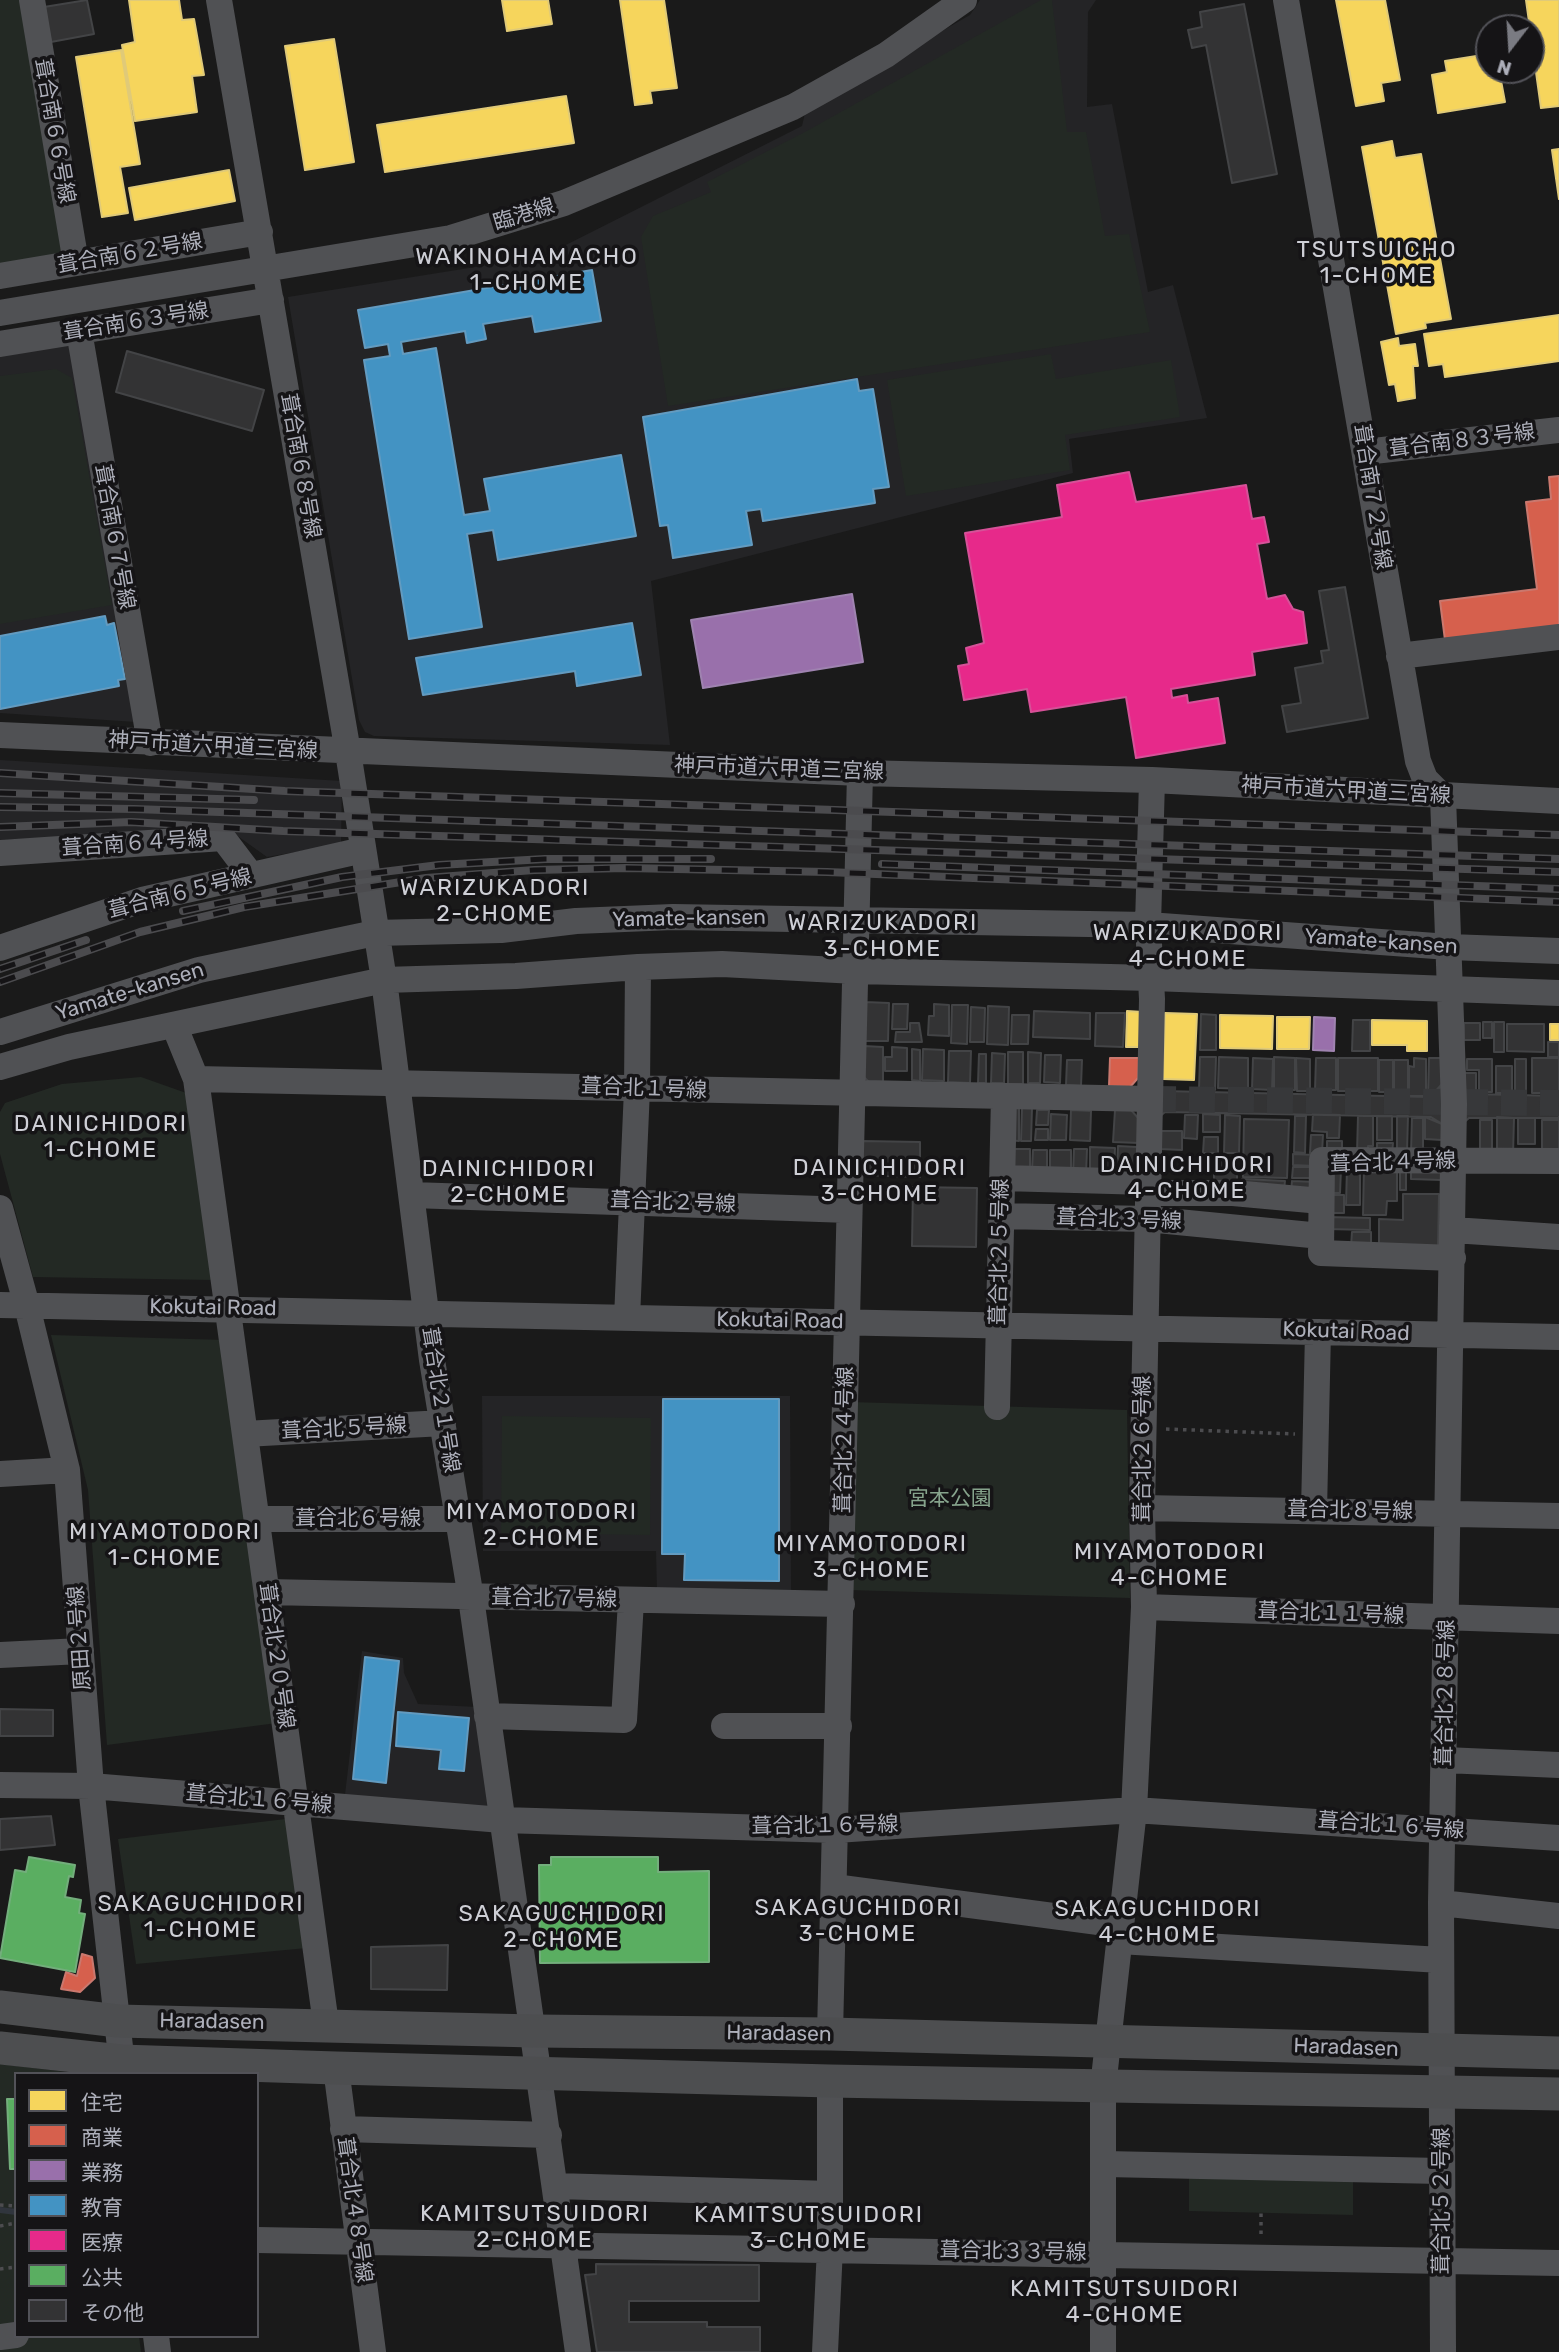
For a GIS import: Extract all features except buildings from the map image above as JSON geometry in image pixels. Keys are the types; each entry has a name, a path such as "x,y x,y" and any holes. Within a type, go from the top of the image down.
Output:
{"main road":[{"name":"Haradasen","path":"0,2007 118,2021 534,2031 830,2034 1559,2053"},
{"name":"Haradasen","path":"0,2048 122,2067 336,2068 1102,2087 1559,2094"}],"street":[{"name":"葺合南６６号線","path":"32,0 76,263"},
{"name":"葺合南６８号線","path":"219,0 348,752 375,933"},
{"name":"臨港線","path":"0,313 451,238 564,204 793,107 887,55 964,0"},
{"name":"葺合南７２号線","path":"1286,0 1418,761 1424,779 1443,797"},
{"name":"葺合南６２号線","path":"0,276 260,232"},
{"name":"葺合南６３号線","path":"0,344 271,300"},
{"name":"葺合南６７号線","path":"79,331 150,743"},
{"name":"葺合南８３号線","path":"1365,452 1559,430"},
{"path":"1399,656 1559,636"},
{"name":"神戸市道六甲道三宮線","path":"0,735 860,773 1152,780 1559,801"},
{"name":"葺合北２４号線","path":"830,2034 860,773"},
{"name":"葺合北２６号線","path":"1103,2352 1102,2087 1134,1810 1144,1607 1142,1507 1152,978 1148,925 1152,780"},
{"path":"1443,797 1448,988"},
{"name":"葺合南６４号線","path":"0,853 223,838 251,875"},
{"name":"葺合南６５号線","path":"0,948 142,900 363,850"},
{"name":"Yamate-kansen","path":"0,1032 200,970 375,933 501,930 576,920 673,917 1148,925 1449,947 1559,951"},
{"name":"葺合北２１号線","path":"375,933 384,980 426,1313 471,1598 565,2245 578,2352"},
{"name":"Yamate-kansen","path":"0,1067 69,1047 384,980 516,976 638,967 722,964 856,971 1152,978 1559,993"},
{"path":"627,1318 637,1089 638,967"},
{"name":"葺合北２８号線","path":"1441,2050 1442,1828 1453,1258 1451,1007 1448,988"},
{"path":"174,1025 196,1079"},
{"name":"葺合北１号線","path":"196,1079 852,1095 1150,1099"},
{"name":"葺合北２０号線","path":"196,1079 298,1804 326,2024"},
{"name":"葺合北２５号線","path":"997,1407 1004,1096"},
{"name":"葺合北４号線","path":"1321,1236 1322,1160 1559,1161"},
{"path":"1002,1178 1148,1198 1233,1193 1321,1200"},
{"name":"葺合北２号線","path":"412,1195 849,1210"},
{"name":"葺合北３号線","path":"1001,1216 1148,1198 1321,1236"},
{"name":"原田２号線","path":"0,1208 67,1470 91,1786 122,2067"},
{"path":"1453,1230 1559,1237"},
{"path":"1321,1236 1321,1253 1453,1258"},
{"name":"Kokutai Road","path":"0,1305 1144,1326 1559,1337"},
{"path":"1314,1511 1318,1332"},
{"name":"葺合北５号線","path":"245,1434 443,1423"},
{"path":"0,1474 67,1470"},
{"name":"葺合北８号線","path":"1142,1507 1559,1516"},
{"name":"葺合北６号線","path":"257,1519 458,1519"},
{"name":"葺合北７号線","path":"267,1592 842,1604"},
{"path":"487,1716 624,1720 631,1601"},
{"name":"葺合北１１号線","path":"1144,1607 1559,1621"},
{"path":"0,1655 80,1651"},
{"path":"724,1726 839,1726"},
{"path":"1445,1760 1559,1765"},
{"name":"葺合北１６号線","path":"0,1785 91,1786 502,1820 836,1830 1134,1810 1442,1828 1559,1838"},
{"path":"834,1887 1120,1933 1441,1960"},
{"path":"1441,1903 1559,1916"},
{"name":"葺合北５２号線","path":"1441,2050 1443,2352"},
{"name":"葺合北４８号線","path":"336,2068 373,2352"},
{"path":"825,2352 830,2248 830,2081"},
{"path":"344,2129 549,2135"},
{"path":"1104,2164 1441,2171"},
{"path":"556,2186 830,2194"},
{"name":"葺合北３３号線","path":"259,2240 830,2248 1559,2263"}],"path":[{"path":"1143,1428 1316,1434"}],"shaded area":[{"path":"980,0 1096,0 1088,12 1087,107 1112,104 1148,292 1173,285 1207,418 1069,439 1073,473 651,581 670,745 374,736 365,732 359,720 288,297 544,256 802,126 806,109 970,15"},
{"path":"64,340 75,349 136,722 0,713 0,351"},
{"path":"0,760 342,781 341,844 267,857 232,832 0,840"},
{"path":"482,1396 790,1396 791,1590 657,1590 656,1551 483,1551"},
{"path":"362,1651 403,1658 404,1673 418,1704 477,1707 494,1814 344,1803"}],"green space":[{"path":"0,0 23,0 62,251 60,259 0,269"},
{"path":"1041,0 1052,0 1067,132 1086,132 1105,236 1129,234 1150,332 668,406 641,237 653,216 711,192 707,182 805,132"},
{"path":"1051,354 1056,379 1171,360 1180,417 1065,435 1070,470 906,496 887,380"},
{"path":"56,369 72,378 112,605 0,624 0,376"},
{"path":"141,1077 189,1094 214,1280 33,1277 0,1154 0,1112 5,1103 62,1084"},
{"path":"51,1335 225,1340 277,1723 107,1745 88,1490"},
{"name":"宮本公園","path":"850,1402 1127,1410 1130,1598 848,1590"},
{"path":"502,1416 651,1418 650,1535 501,1533"},
{"path":"294,1818 307,1948 136,1964 118,1839"},
{"path":"0,2064 67,2072 14,2072 14,2338 139,2338 141,2352 0,2352"},
{"path":"1189,2170 1353,2174 1353,2215 1189,2211"}],"waterway":[{"path":"0,2210 14,2212"}],"tunnel":[{"path":"1150,1099 1559,1103"}],"railway":[{"path":"0,773 285,791 1559,835"},
{"path":"0,793 254,800"},
{"path":"0,807 134,809 1559,859"},
{"path":"0,827 131,822 283,831 1559,872"},
{"path":"183,911 342,877 439,865 545,859 711,859"},
{"path":"882,864 1559,889"},
{"path":"0,982 140,932 244,907 426,878 534,870 626,868 827,872 1559,902"},
{"path":"0,969 86,940"}],"district":[{"name":"TSUTSUICHO 1-CHOME","path":"1377,263"},
{"name":"WAKINOHAMACHO 1-CHOME","path":"527,270"},
{"name":"WARIZUKADORI 2-CHOME","path":"495,901"},
{"name":"WARIZUKADORI 3-CHOME","path":"883,936"},
{"name":"WARIZUKADORI 4-CHOME","path":"1188,946"},
{"name":"DAINICHIDORI 1-CHOME","path":"101,1137"},
{"name":"DAINICHIDORI 4-CHOME","path":"1187,1178"},
{"name":"DAINICHIDORI 3-CHOME","path":"880,1181"},
{"name":"DAINICHIDORI 2-CHOME","path":"509,1182"},
{"name":"MIYAMOTODORI 2-CHOME","path":"542,1525"},
{"name":"MIYAMOTODORI 1-CHOME","path":"165,1545"},
{"name":"MIYAMOTODORI 3-CHOME","path":"872,1557"},
{"name":"MIYAMOTODORI 4-CHOME","path":"1170,1565"},
{"name":"SAKAGUCHIDORI 1-CHOME","path":"201,1917"},
{"name":"SAKAGUCHIDORI 3-CHOME","path":"858,1921"},
{"name":"SAKAGUCHIDORI 4-CHOME","path":"1158,1922"},
{"name":"SAKAGUCHIDORI 2-CHOME","path":"562,1927"},
{"name":"KAMITSUTSUIDORI 2-CHOME","path":"535,2227"},
{"name":"KAMITSUTSUIDORI 3-CHOME","path":"809,2228"},
{"name":"KAMITSUTSUIDORI 4-CHOME","path":"1125,2302"}]}
